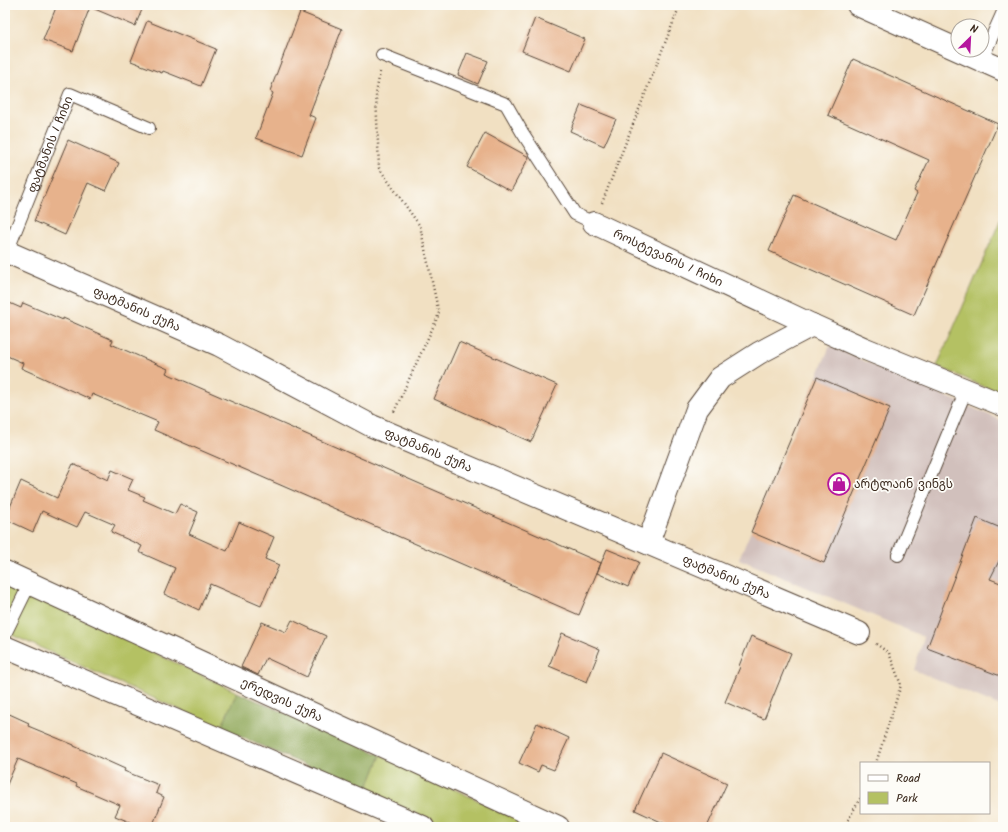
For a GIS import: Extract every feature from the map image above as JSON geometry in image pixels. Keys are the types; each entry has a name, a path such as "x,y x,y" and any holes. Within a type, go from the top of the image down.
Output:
{"street":[{"path":"858,5 1003,70"},
{"name":"როსტევანის I ჩიხი","path":"594,223 812,325 1003,405"},
{"name":"ფატმანის ქუჩა","path":"6,251 219,345 365,423 385,432 859,633"},
{"path":"648,543 697,409 720,378 759,353 812,325"},
{"name":"ერედვის ქუჩა","path":"5,572 558,827"},
{"path":"5,648 423,827"}],"lane":[{"path":"981,61 1003,12"},
{"name":"როსტევანის I ჩიხი","path":"382,55 506,104 522,132 575,214 594,223"},
{"name":"ფატმანის I ჩიხი","path":"6,251 70,94 149,128"},
{"path":"898,555 966,390"},
{"path":"5,634 30,583"}],"path":[{"path":"594,223 680,5"},
{"path":"382,55 376,94 379,168 420,226 439,314 385,432"},
{"path":"859,633 889,653 901,685 876,762"},
{"path":"844,827 860,799"}],"shaded area":[{"path":"830,346 1003,421 1003,707 914,670 924,637 739,559"}],"green space":[{"path":"1003,214 1003,395 937,366"},
{"path":"5,582 237,692 221,728 5,632"},
{"path":"237,692 381,755 366,792 221,728"},
{"path":"381,755 535,827 448,827 366,792"}],"building":[{"path":"57,5 144,5 135,26 90,7 73,51 43,40"},
{"path":"300,12 342,29 309,115 316,118 302,155 256,138 273,93 270,91"},
{"path":"535,18 585,39 571,71 522,51"},
{"path":"147,21 216,49 201,86 163,71 162,73 131,61"},
{"path":"467,53 488,61 478,84 458,75"},
{"path":"853,59 998,124 914,315 769,251 794,195 896,240 917,193 914,191 929,160 828,115"},
{"path":"581,105 616,119 604,146 570,131"},
{"path":"485,133 529,157 511,191 467,167"},
{"path":"68,140 119,163 106,191 88,183 65,235 34,221"},
{"path":"5,301 21,308 23,303 63,320 63,318 113,340 111,344 168,369 166,373 601,563 579,615 154,430 158,422 92,394 90,399 21,368 23,363 5,355"},
{"path":"459,342 557,385 531,442 434,399"},
{"path":"817,377 890,408 824,563 751,532"},
{"path":"73,464 108,480 112,470 133,479 128,490 145,497 143,500 175,514 180,504 198,512 189,534 227,551 239,522 274,537 265,559 279,565 261,606 210,584 199,610 164,594 175,568 139,552 142,546 111,532 115,525 85,512 77,527 42,511 33,532 5,519 21,481 57,498"},
{"path":"977,518 1003,529 1003,553 990,579 1003,584 1003,677 927,648"},
{"path":"607,549 639,562 628,587 597,573"},
{"path":"292,620 326,636 307,677 266,658 258,675 241,667 262,622 286,632"},
{"path":"562,633 600,649 587,682 549,666"},
{"path":"751,636 791,653 764,719 725,702"},
{"path":"5,712 29,723 28,726 74,745 125,769 124,771 159,785 156,793 164,797 152,827 142,827 115,816 120,805 76,786 77,784 18,759 5,789"},
{"path":"537,723 569,738 554,770 541,765 538,772 519,763"},
{"path":"661,753 727,783 707,827 672,827 635,810"}],"place":[{"name":"არტლაინ ვინგს","path":"839,484"}]}
